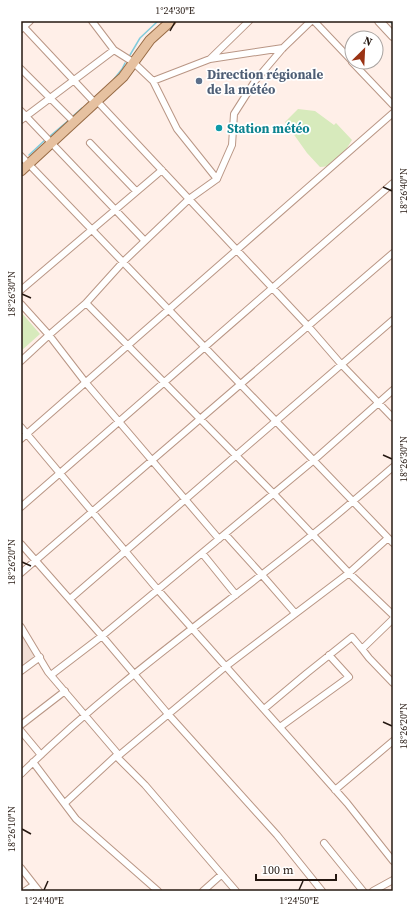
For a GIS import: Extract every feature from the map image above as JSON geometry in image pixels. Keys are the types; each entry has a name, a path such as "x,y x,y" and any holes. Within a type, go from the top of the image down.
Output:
{"main road":[{"path":"21,171 123,77 150,40 171,21"}],"street":[{"path":"30,21 22,26 162,170 393,418"},
{"path":"92,21 114,50 133,62 153,81 177,128 217,179"},
{"path":"210,59 249,21"},
{"path":"21,361 49,334 86,303 123,262 189,199 217,179 232,145 234,114 255,81 283,48 312,21 344,54"},
{"path":"379,21 393,36"},
{"path":"153,81 210,59 283,48"},
{"path":"114,50 23,116 51,143 144,241"},
{"path":"21,69 74,122"},
{"path":"360,70 393,105"},
{"path":"21,439 393,113"},
{"path":"90,143 136,191"},
{"path":"21,156 393,543"},
{"path":"21,290 162,170"},
{"path":"21,507 393,183"},
{"path":"21,572 393,253"},
{"path":"86,303 393,616"},
{"path":"21,304 49,334 86,383 219,539"},
{"path":"70,599 393,320"},
{"path":"51,675 102,636 274,494 393,390"},
{"path":"21,427 158,590 335,790 393,861"},
{"path":"21,774 32,762 85,714 134,673 313,535 393,467"},
{"path":"225,534 295,613"},
{"path":"65,803 118,756 225,667 349,572 388,538"},
{"path":"21,544 168,714 277,835 322,891"},
{"path":"202,553 236,595"},
{"path":"362,649 393,619"},
{"path":"21,627 51,675 85,714 118,756 145,785 236,891"},
{"path":"264,709 329,655 352,638 393,683"},
{"path":"280,727 349,677 329,655"},
{"path":"21,671 40,658"},
{"path":"21,725 65,692"},
{"path":"21,731 41,755"},
{"path":"335,790 392,745"},
{"path":"32,762 76,819 158,891"},
{"path":"324,843 363,891"},
{"path":"21,868 39,891"},
{"path":"203,891 221,875"},
{"path":"373,891 381,889 393,880"},
{"path":"25,891 34,885"}],"shaded area":[{"path":"21,632 36,657 21,668"}],"green space":[{"path":"298,109 315,111 334,125 336,123 352,140 340,159 327,166 320,167 307,153 285,122"},
{"path":"21,312 40,334 21,351"}],"waterway":[{"path":"130,55 140,38 158,21"},
{"path":"390,21 393,25"},
{"path":"114,79 125,63"},
{"path":"73,116 82,108"},
{"path":"50,136 69,120"},
{"path":"29,155 45,140"}],"place":[{"name":"Direction régionale de la météo","path":"199,81"},
{"name":"Station météo","path":"219,128"}]}
